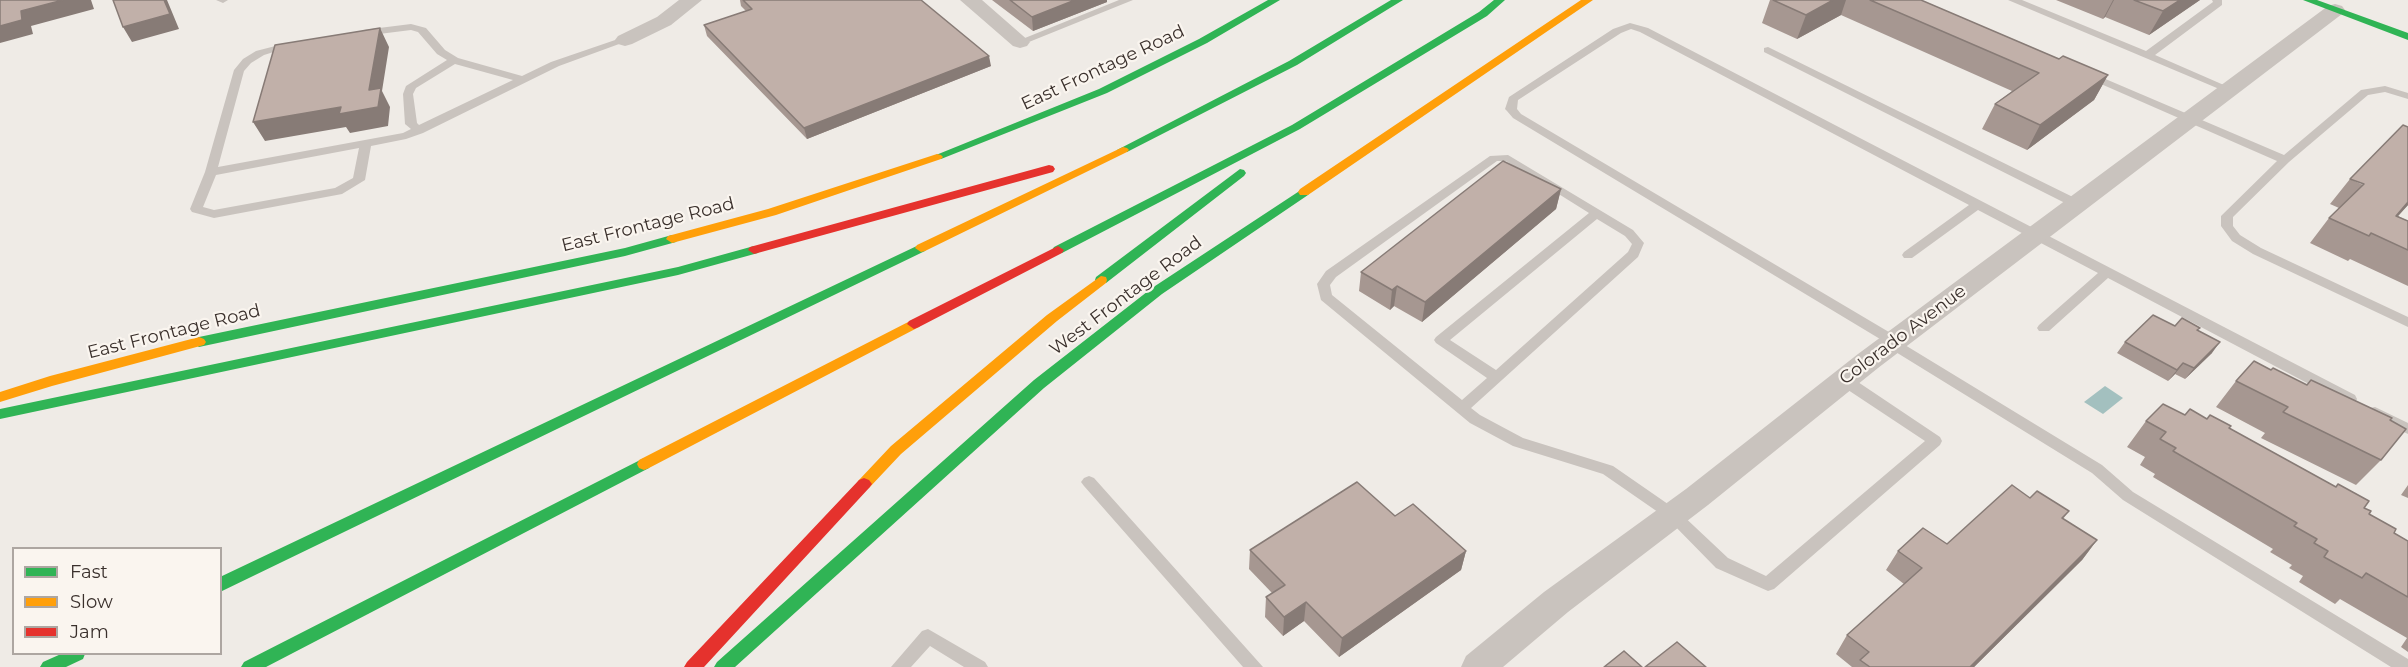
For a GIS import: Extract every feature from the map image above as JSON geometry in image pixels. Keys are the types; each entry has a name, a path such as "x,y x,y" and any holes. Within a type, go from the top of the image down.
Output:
{"main road":[{"name":"East Frontage Road","path":"0,398 50,381 208,340 625,252 772,212 901,171 1002,133 1103,91 1203,41 1275,0"},
{"path":"222,584 1140,142 1293,63 1398,0"},
{"path":"250,667 1296,128 1464,26 1500,0"},
{"name":"West Frontage Road","path":"723,667 1039,384 1157,291 1588,0"},
{"path":"2320,3 2408,37"},
{"path":"693,667 896,450 1052,318 1181,220 1296,128"},
{"path":"0,414 678,271 925,204 1140,142"},
{"path":"49,667 75,655"}],"street":[{"path":"625,40 664,21 692,0"},
{"path":"970,0 1020,42"},
{"name":"Colorado Avenue","path":"1478,667 1556,602 1673,514 1892,342 2190,119 2228,89 2320,3"}],"lane":[{"path":"1020,42 1128,0"},
{"path":"2013,0 2228,89"},
{"path":"2147,56 2218,3 2217,0"},
{"path":"2406,667 2128,496 2097,469 1892,342 1517,116 1511,109 1513,99 1617,31 1630,26 1644,30 2408,429"},
{"path":"346,36 411,27 428,33 435,46 454,60 522,79"},
{"path":"211,172 393,140 419,131 555,64 625,40"},
{"path":"300,44 260,53 246,61 239,70 211,172 196,209 214,214 338,191 359,180 365,145"},
{"path":"1768,50 2077,204"},
{"path":"419,131 411,124 408,94 411,86 454,60"},
{"path":"2081,71 2286,160"},
{"path":"2408,96 2385,89 2365,92 2286,160 2227,216 2227,226 2236,238 2408,322"},
{"path":"1462,408 1634,254 1638,243 1629,233 1508,158 1494,158 1331,274 1323,284 1326,297 1475,419 1518,442 1608,470 1673,514 1722,563 1768,584 1935,441 1844,380"},
{"path":"1908,255 1977,205"},
{"path":"1496,377 1441,340 1597,213"},
{"path":"2044,328 2107,272"},
{"path":"1089,482 1254,667"},
{"path":"900,667 928,636 980,667"}],"water":[{"path":"2105,386 2123,398 2103,414 2084,402"}],"building":[{"path":"0,0 63,0 21,11 22,20 0,26"},
{"path":"113,0 164,0 170,14 123,27"},
{"path":"743,0 921,0 989,56 804,128 704,25 752,9"},
{"path":"1010,0 1075,0 1032,17"},
{"path":"1773,0 1833,0 1806,15"},
{"path":"1870,0 1921,0 2059,59 2063,56 2108,75 2040,125 1995,104 2039,73"},
{"path":"2134,0 2180,0 2163,11"},
{"path":"380,28 369,90 381,88 378,107 339,114 341,107 253,122 275,45"},
{"path":"2403,125 2408,127 2408,202 2396,216 2408,221 2408,250 2371,233 2369,236 2329,218 2364,184 2350,179"},
{"path":"1503,161 1561,189 1425,302 1397,286 1392,290 1361,272"},
{"path":"2153,315 2175,326 2182,318 2200,328 2197,330 2220,342 2194,368 2183,363 2177,370 2125,342"},
{"path":"2254,361 2307,385 2311,380 2392,418 2390,420 2406,429 2381,460 2283,412 2288,407 2236,381"},
{"path":"2163,404 2185,415 2190,409 2207,419 2210,415 2231,426 2229,428 2336,487 2338,484 2369,501 2364,508 2371,511 2369,514 2396,529 2394,533 2408,541 2408,597 2366,573 2362,578 2324,557 2328,551 2314,543 2317,539 2294,526 2297,523 2173,451 2176,448 2160,439 2166,432 2146,421"},
{"path":"1357,482 1395,516 1413,504 1466,551 1342,638 1306,602 1284,617 1266,597 1285,585 1250,550"},
{"path":"2012,485 2030,498 2037,491 2069,511 2062,518 2097,540 1970,667 1870,667 1860,660 1869,652 1847,635 1922,568 1898,551 1923,528 1947,544"},
{"path":"1677,642 1706,667 1645,667"},
{"path":"1624,651 1642,667 1604,667"}],"traffic: fast":[{"path":"937,157 1103,91 1203,41 1275,0"},
{"path":"1123,150 1293,63 1398,0"},
{"path":"1058,250 1296,127 1483,14 1500,0"},
{"path":"2308,0 2408,37"},
{"path":"1101,280 1240,173"},
{"path":"723,667 1039,384 1157,291 1304,192"},
{"path":"199,342 625,252 672,239"},
{"path":"222,584 921,248"},
{"path":"0,414 678,271 754,250"},
{"path":"250,667 644,464"},
{"path":"49,667 75,655"}],"traffic: slow":[{"path":"1304,192 1588,0"},
{"path":"921,248 1123,150"},
{"path":"672,239 772,212 937,157"},
{"path":"864,484 896,450 1052,318 1101,280"},
{"path":"644,464 914,324"},
{"path":"0,397 50,381 199,342"}],"traffic: jam":[{"path":"754,250 1049,169"},
{"path":"914,324 1058,250"},
{"path":"693,667 864,484"}]}
